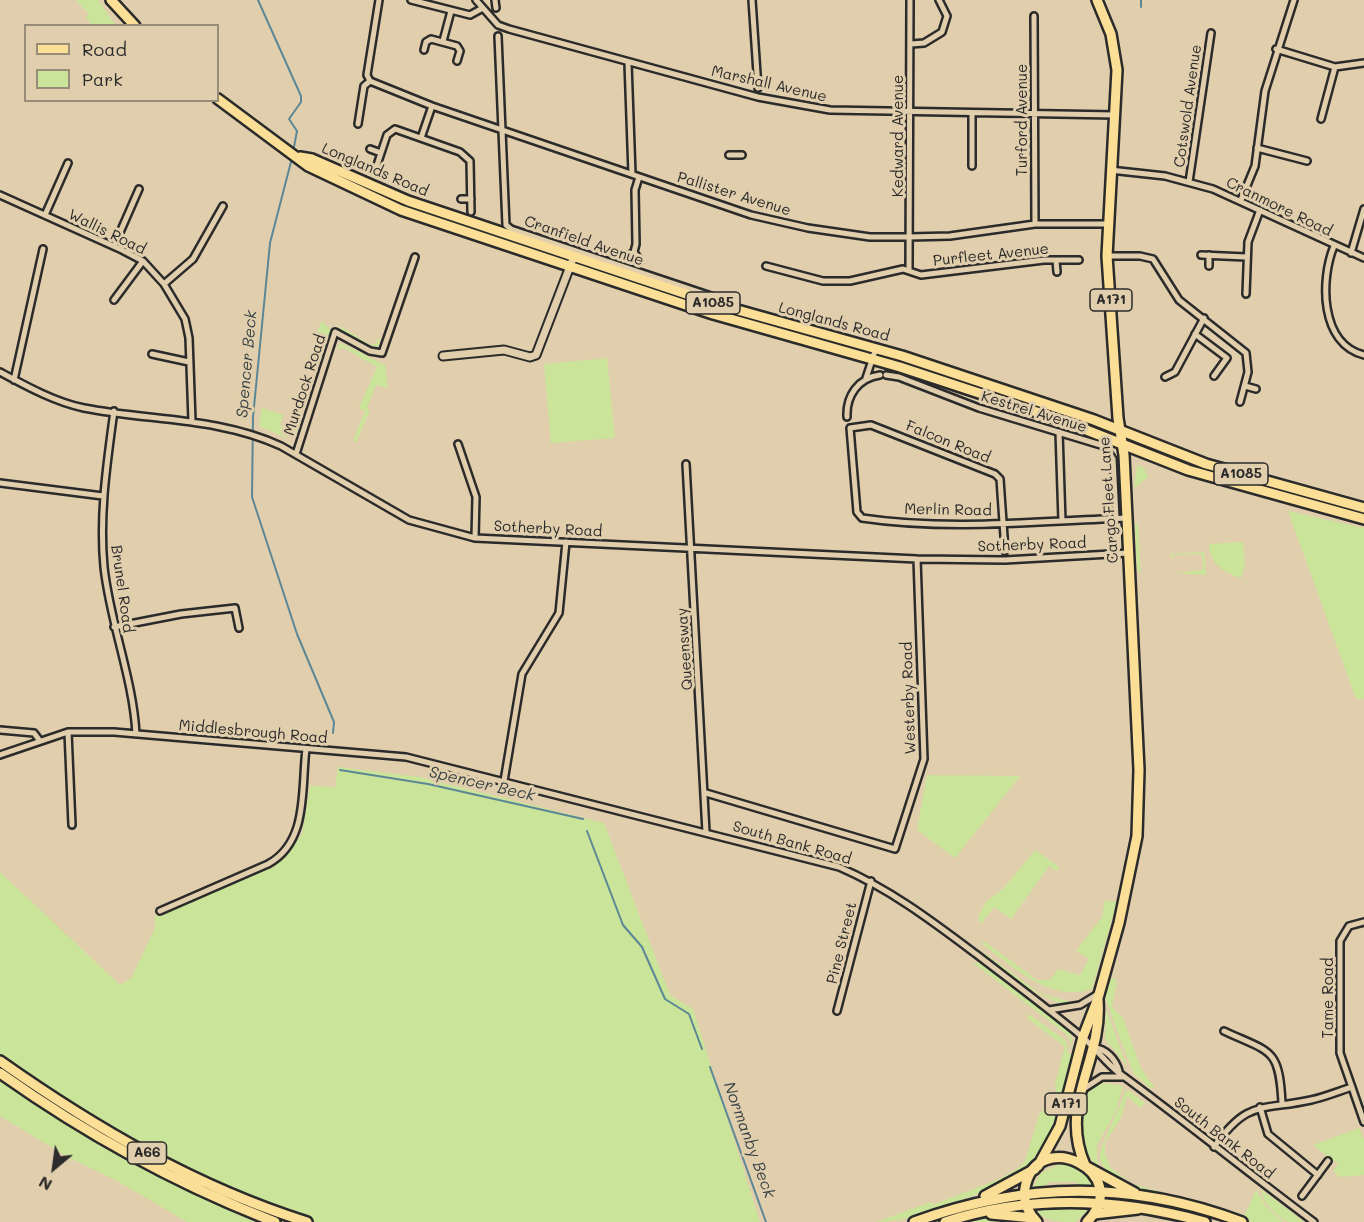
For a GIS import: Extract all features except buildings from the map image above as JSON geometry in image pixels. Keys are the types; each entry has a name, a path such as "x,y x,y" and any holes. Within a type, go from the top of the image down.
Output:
{"main road":[{"path":"111,0 133,24"},
{"name":"Cargo Fleet Lane","path":"1025,1198 1026,1183 1060,1126 1083,1037 1098,996 1127,888 1139,815 1127,518 1107,256 1117,70 1114,46 1097,0"},
{"name":"A1085","path":"219,100 295,154"},
{"name":"Longlands Road","path":"295,154 308,166 401,210 713,314 1061,420 1188,470 1364,519"},
{"name":"Longlands Road","path":"295,154 312,159 408,201 716,304 876,348 1034,399 1206,464 1364,508"},
{"name":"Cargo Fleet Lane","path":"1098,996 1099,1014 1094,1048 1081,1091 1075,1128 1078,1147 1096,1178 1100,1192"},
{"name":"A66","path":"0,1061 87,1119 150,1155 243,1200 307,1222"},
{"name":"A66","path":"0,1073 117,1149 202,1192 275,1222"},
{"path":"914,1222 969,1203 1049,1160 1062,1157 1075,1159 1143,1197"},
{"path":"969,1203 1100,1192 1172,1200 1242,1222"},
{"path":"1092,1218 1099,1203 1100,1192"},
{"path":"1025,1198 1035,1220"},
{"path":"945,1222 1025,1198 1146,1208 1204,1222"},
{"path":"1092,1218 1146,1208"},
{"path":"968,1215 1001,1214 1035,1220"}],"street":[{"path":"358,124 364,86 370,81 367,75 379,0"},
{"path":"411,0 470,15 481,9 476,0"},
{"path":"495,0 496,8"},
{"path":"752,0 758,88"},
{"name":"Kedward Avenue","path":"909,272 910,0"},
{"path":"911,44 924,43 942,32 947,16 939,0"},
{"path":"1242,200 1255,166 1265,91 1276,49 1294,0"},
{"name":"Marshall Avenue","path":"481,9 498,25 628,63 794,105 854,113 1115,115"},
{"path":"443,41 451,11"},
{"name":"Turford Avenue","path":"1034,16 1035,224"},
{"name":"Cotswold Avenue","path":"1189,182 1211,33"},
{"name":"Cranfield Avenue","path":"498,36 506,225 511,229 732,303"},
{"path":"424,50 426,42 431,39 443,41 457,46 460,51 458,61"},
{"path":"1276,49 1335,67 1364,63"},
{"path":"628,63 632,174"},
{"path":"1321,119 1335,67"},
{"name":"Pallister Avenue","path":"370,81 432,106 768,220 838,233 909,237 950,236 1035,224 1107,224"},
{"path":"421,138 432,106"},
{"path":"972,114 972,166"},
{"path":"377,165 390,131 395,129 467,156 470,161 471,212"},
{"path":"1257,148 1307,161"},
{"path":"370,149 381,153"},
{"path":"729,155 742,155"},
{"path":"45,215 68,162"},
{"name":"Cranmore Road","path":"1110,170 1189,182 1242,200 1334,246 1364,258"},
{"path":"625,258 634,252 636,244 635,190 639,177"},
{"path":"114,246 139,189"},
{"name":"Wallis Road","path":"0,195 143,261 164,284 185,319 189,338 192,421"},
{"path":"461,199 471,199"},
{"path":"164,284 193,259 223,206"},
{"path":"1351,253 1364,209"},
{"path":"1246,294 1246,257 1251,232 1260,210"},
{"path":"1334,246 1325,273 1325,294 1331,320 1340,342 1352,351 1364,355"},
{"path":"14,380 43,249"},
{"path":"634,252 640,261"},
{"path":"1201,255 1246,257"},
{"path":"1209,255 1209,266"},
{"path":"442,356 504,350 530,357 536,355 574,256"},
{"path":"1107,256 1140,256 1154,260 1179,300 1246,353 1249,365 1240,402"},
{"name":"Murdock Road","path":"296,454 335,332 370,351 382,352 415,258"},
{"path":"1056,260 1057,272"},
{"name":"Purfleet Avenue","path":"766,266 824,281 850,281 903,269 921,274 1056,260 1079,260"},
{"path":"114,300 143,261"},
{"path":"1166,377 1175,372 1204,318"},
{"path":"1195,334 1227,358 1214,376"},
{"path":"847,417 848,399 864,380 876,348"},
{"path":"152,354 189,362"},
{"name":"Sotherby Road","path":"0,372 60,401 84,408 192,421 260,437 296,454 409,520 475,538 917,560 1005,560 1128,553"},
{"name":"Kestrel Avenue","path":"864,380 883,375 899,377 979,408 1104,446 1110,451 1113,459 1116,518"},
{"path":"1245,386 1256,389"},
{"name":"Brunel Road","path":"114,411 103,496 104,566 114,627 135,717 136,734"},
{"name":"Falcon Road","path":"850,428 871,425 995,474 1000,479 1005,551"},
{"name":"Merlin Road","path":"850,428 859,516 923,522 1003,523 1127,518"},
{"path":"1059,432 1062,521"},
{"path":"458,444 476,497 475,538"},
{"name":"Queensway","path":"686,464 706,793 706,832"},
{"path":"0,483 103,496"},
{"path":"504,781 522,674 559,613 566,542"},
{"name":"Westerby Road","path":"706,793 896,849 924,759 917,560"},
{"path":"114,627 181,614 235,608 239,628"},
{"path":"0,730 34,733 40,741"},
{"path":"68,732 72,825"},
{"name":"Middlesbrough Road","path":"0,755 68,732 136,734 406,757 504,781"},
{"path":"160,911 268,864 283,853 293,840 300,823 306,749"},
{"name":"South Bank Road","path":"504,781 819,861 871,881 919,911 1049,1010 1083,1037 1096,1053 1119,1073 1314,1222"},
{"name":"Pine Street","path":"837,1011 871,881"},
{"name":"Tame Road","path":"1364,922 1348,926 1340,941 1340,1053 1364,1122"},
{"path":"1049,1010 1080,1005 1098,996"},
{"path":"1224,1031 1271,1053 1278,1065 1282,1103"},
{"path":"1081,1091 1102,1077 1127,1078"},
{"path":"1214,1147 1238,1119 1260,1107 1311,1100 1352,1087"},
{"path":"1260,1107 1268,1134 1318,1175"},
{"path":"1302,1196 1328,1161"}],"green space":[{"path":"76,0 98,0 115,24 91,24 85,17 89,14"},
{"path":"322,321 331,330 322,359 318,361 326,336 316,333"},
{"path":"340,326 371,345 376,344 378,338 380,339 377,349 361,344 345,334"},
{"path":"341,343 385,365 388,388 376,385 367,408 370,410 356,443 353,441 365,411 359,408 377,367 344,348 336,349"},
{"path":"607,358 615,438 551,443 544,364"},
{"path":"262,408 283,415 280,426 296,431 302,420 298,432 286,438 259,426"},
{"path":"1137,465 1144,468 1148,477 1134,488"},
{"path":"1288,511 1364,528 1364,699 1356,699"},
{"path":"1135,524 1138,524 1141,573 1137,570"},
{"path":"1243,542 1245,563 1241,578 1229,573 1215,562 1209,544"},
{"path":"1204,552 1206,575 1174,573 1203,570 1202,554 1173,555 1173,560 1170,554"},
{"path":"338,767 420,777 604,823 670,995 693,1009 760,1222 316,1222 275,1209 192,1174 111,1130 0,1056 0,872 120,985 131,978 155,928 155,915 182,906 289,851 302,834 310,786 335,787"},
{"path":"927,775 1020,776 955,858 917,830"},
{"path":"1035,850 1059,867 1056,871 1049,866 1011,919 994,907 981,924 978,917 986,902 1003,889"},
{"path":"1105,900 1117,902 1092,989 1076,992 1047,987 1020,972 982,944 984,941 1037,980 1050,980 1058,969 1080,975 1089,959 1076,951 1102,917"},
{"path":"983,952 1039,993 1071,1002 1072,1005 1051,1000 1023,985 997,967"},
{"path":"973,963 980,963 1070,1032 1074,1050 1067,1035"},
{"path":"1110,978 1115,978 1117,983 1112,1007 1123,1018 1141,1068 1154,1087 1151,1089 1134,1074 1105,998"},
{"path":"1106,1009 1127,1066 1105,1039"},
{"path":"1029,1014 1065,1040 1068,1045 1067,1052 1073,1055 1060,1112 1042,1151 1028,1166 1010,1179 986,1190 917,1216 876,1222 931,1202 932,1205 997,1180 1017,1169 1025,1161 1040,1112 1046,1110 1050,1098 1056,1092 1055,1084 1065,1047 1027,1018"},
{"path":"0,1079 94,1140 160,1176 263,1222 187,1222 119,1182 66,1156 0,1116"},
{"path":"1099,1082 1123,1086 1116,1111 1097,1145 1097,1159 1101,1171 1087,1151 1079,1125 1082,1099 1088,1089"},
{"path":"1125,1091 1130,1091 1145,1103 1140,1108 1127,1096 1121,1118 1105,1142 1105,1153 1110,1167 1132,1184 1245,1215 1256,1189 1266,1207 1284,1222 1252,1222 1204,1205 1145,1192 1116,1179 1106,1170 1100,1153"},
{"path":"1359,1128 1364,1140 1364,1175 1340,1177 1333,1171 1338,1164 1313,1145"},
{"path":"1060,1164 1080,1169 1092,1186 1081,1187 1077,1182 1049,1182 1044,1187 1033,1187 1041,1173"},
{"path":"1262,1190 1304,1222 1289,1222 1280,1217 1267,1204"},
{"path":"1037,1207 1091,1207 1076,1222 1047,1218 1042,1216"},
{"path":"998,1216 1020,1222 965,1222"}],"waterway":[{"name":"Spencer Beck","path":"258,0 301,96 301,102 289,119 297,131 293,152"},
{"path":"1141,0 1141,7"},
{"name":"Spencer Beck","path":"292,158 270,243 253,417 252,497 297,634 334,722 333,733"},
{"name":"Spencer Beck","path":"340,770 428,784 583,819"},
{"name":"Normanby Beck","path":"587,831 623,925 642,947 665,999 689,1014 702,1049"},
{"name":"Normanby Beck","path":"710,1067 766,1222"}]}
